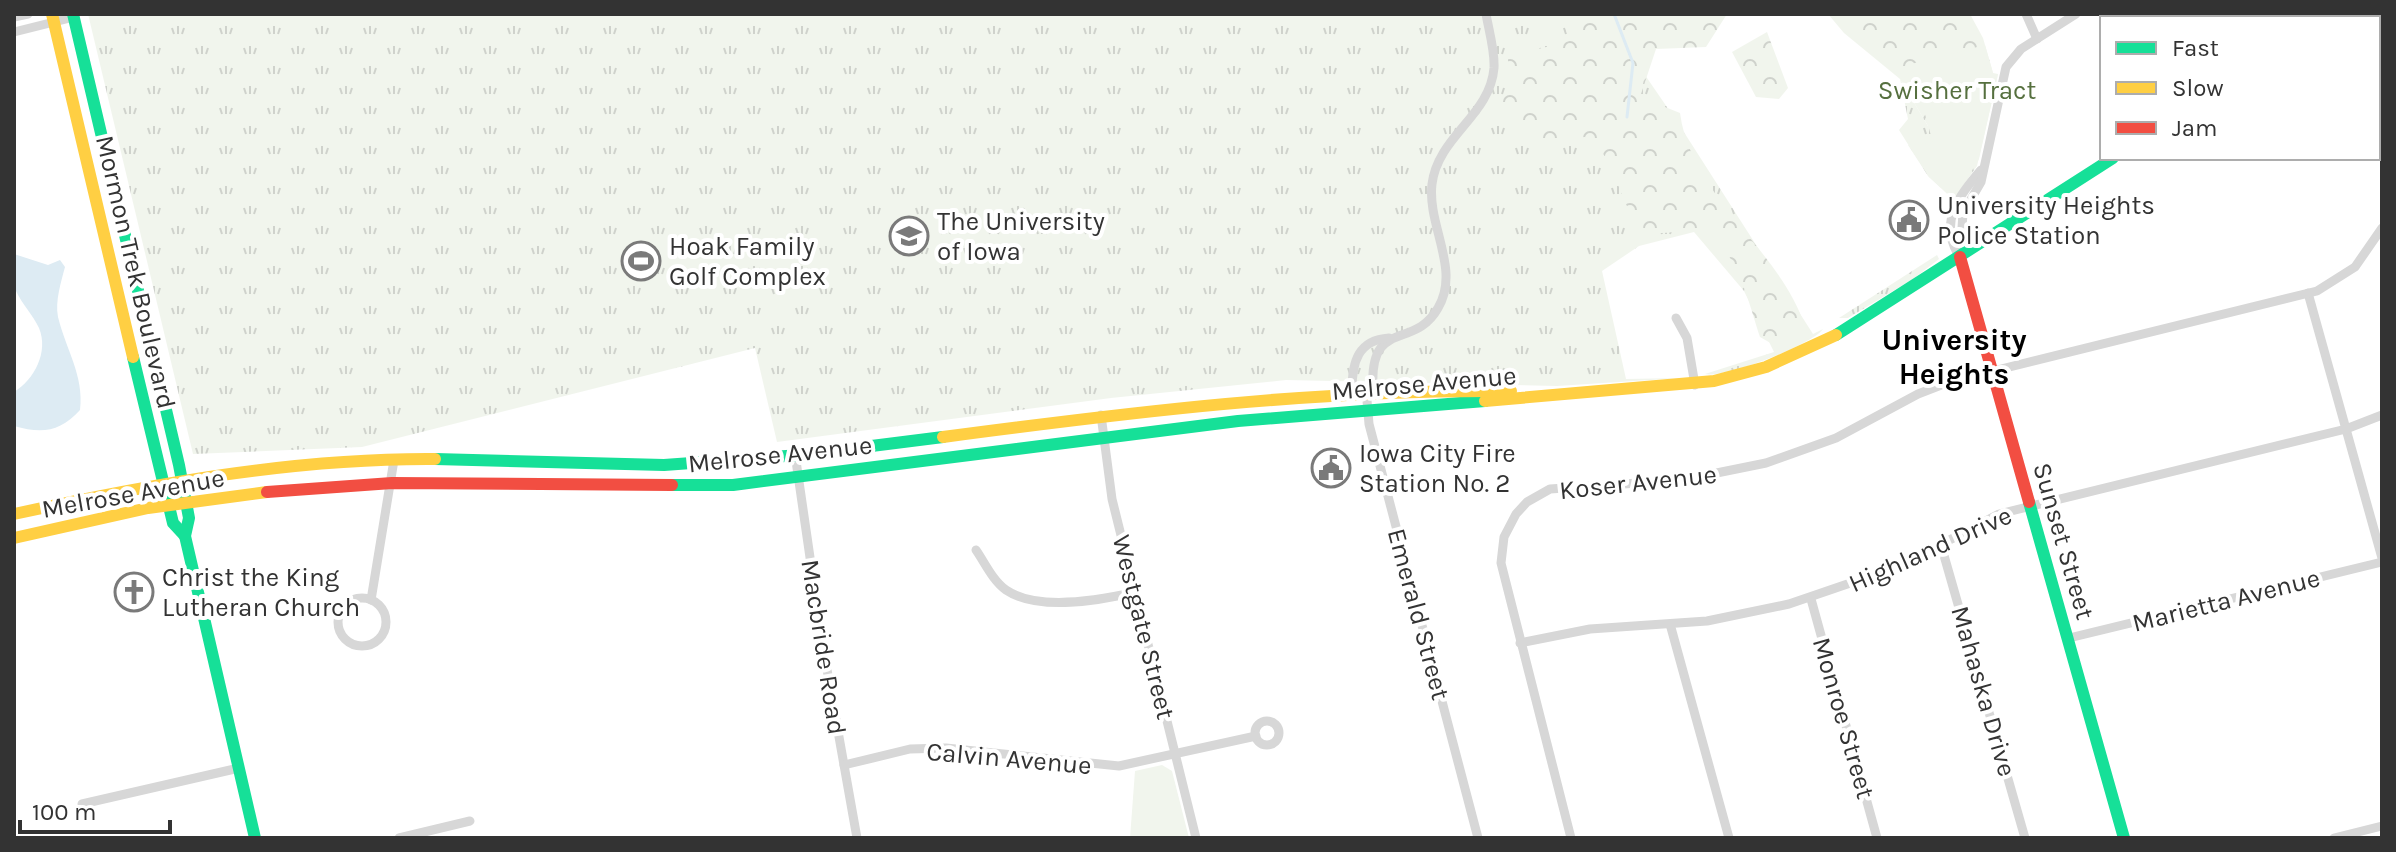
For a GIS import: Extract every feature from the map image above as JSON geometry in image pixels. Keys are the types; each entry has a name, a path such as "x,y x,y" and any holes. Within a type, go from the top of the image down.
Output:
{"main road":[{"name":"Mormon Trek Boulevard","path":"73,16 187,501 189,518 185,536 255,838"},
{"name":"Mormon Trek Boulevard","path":"53,18 168,504 173,523 185,536"},
{"name":"Melrose Avenue","path":"14,538 187,501 392,483 673,487 798,477 1238,421 1434,408 1551,393 1695,385 1733,377 1805,351 1866,318 2110,160"},
{"name":"Sunset Street","path":"1960,257 2124,838"},
{"name":"Melrose Avenue","path":"14,514 182,479 394,460 694,464 1101,415 1352,390 1435,387 1551,393"}],"street":[{"path":"14,17 28,14"},
{"path":"1352,390 1353,364 1368,343 1393,338 1425,324 1440,307 1448,279 1432,185 1446,144 1475,112 1491,82 1494,66 1486,14"},
{"path":"2026,14 2037,39"},
{"name":"Sunset Street","path":"1960,257 1963,213 1978,188 2006,67 2014,55 2076,14"},
{"path":"14,32 53,18 73,16"},
{"name":"Koser Avenue","path":"1571,838 1503,577 1501,550 1516,514 1539,494 1564,486 1704,477 1766,463 1836,438 1932,388 2308,293 2345,276 2366,255 2382,228"},
{"path":"2308,293 2382,560"},
{"path":"1676,318 1687,338 1695,385"},
{"name":"Emerald Street","path":"1393,338 1383,344 1373,358 1368,412 1478,838"},
{"name":"Westgate Street","path":"1101,415 1112,499 1196,838"},
{"name":"Highland Drive","path":"1520,643 1590,629 1722,619 1811,599 1881,574 1984,520 2346,429 2382,415"},
{"name":"Macbride Road","path":"795,454 857,838"},
{"path":"371,600 394,460"},
{"name":"Mahaska Drive","path":"1941,545 2025,838"},
{"path":"976,550 996,580 1007,591 1021,596 1070,602 1136,592"},
{"name":"Marietta Avenue","path":"2069,638 2382,560"},
{"name":"Monroe Street","path":"1811,599 1877,838"},
{"path":"353,600 371,600 381,608 385,627 372,643 354,645 341,633 341,611 353,600"},
{"path":"1670,624 1729,838"},
{"name":"Calvin Avenue","path":"844,765 910,749 946,748 1110,766 1176,755 1256,736"},
{"path":"82,804 239,768"},
{"path":"399,838 470,821"},
{"path":"2334,838 2382,826"}],"green space":[{"name":"The University of Iowa","path":"88,14 1603,14 1680,126 1813,334 1823,329 1816,336 1767,359 1729,371 1705,374 1774,352 1744,291 1694,232 1639,246 1602,271 1626,379 1681,378 1557,386 1286,380 1111,398 777,442 755,348 362,447 193,454"},
{"path":"1562,14 1727,14 1706,47 1656,49 1640,97 1680,113 1687,143 1701,171 1793,298 1805,326 1793,337 1774,345 1760,337 1736,269 1715,239 1701,231 1655,233 1639,224 1606,158 1585,137 1538,138 1517,131 1499,114 1508,80 1508,57 1569,41"},
{"path":"1828,14 1970,14 1983,38 1993,73 1938,128 1928,126 1900,79 1844,33"},
{"path":"1767,32 1788,88 1779,99 1756,97 1732,52"},
{"name":"Swisher Tract","path":"1985,45 1993,73 1998,74 1979,159 1954,200 1929,177 1908,145 1933,143 1911,64"},
{"path":"1998,74 1977,166 1951,202 1952,198 1928,176 1899,130 1908,119 1900,79 1928,126"},
{"path":"1937,255 1939,259 1913,279 1848,318 1839,318"},
{"path":"1162,765 1172,771 1189,838 1130,838 1135,771"}],"shaded area":[{"path":"14,254 48,265 60,260 65,267 57,311 77,374 80,410 65,423 50,429 33,430 14,426 14,392 28,380 38,364 42,337 14,287"}],"waterway":[{"path":"1614,14 1633,63 1627,117"}],"traffic: fast":[{"path":"73,14 179,465 189,518 185,536 255,838"},
{"path":"1836,335 2110,160"},
{"path":"133,357 173,523 185,536"},
{"path":"672,485 733,485 1238,421 1485,401"},
{"path":"435,459 664,465 800,455 943,437"},
{"path":"2029,502 2124,838"}],"traffic: slow":[{"path":"52,14 133,357"},
{"path":"1485,401 1714,381 1766,367 1836,335"},
{"path":"943,437 1155,411 1297,398 1511,391"},
{"path":"14,514 170,483 276,468 435,459"},
{"path":"14,538 148,508 267,492"}],"traffic: jam":[{"path":"1960,257 2029,502"},
{"path":"267,492 392,483 672,485"}],"place":[{"name":"University Heights Police Station","path":"1909,220"},
{"name":"The University of Iowa","path":"909,236"},
{"name":"Hoak Family Golf Complex","path":"641,261"},
{"name":"Iowa City Fire Station No. 2","path":"1331,468"},
{"name":"Christ the King Lutheran Church","path":"134,592"}],"district":[{"name":"University Heights","path":"1954,357"}]}
